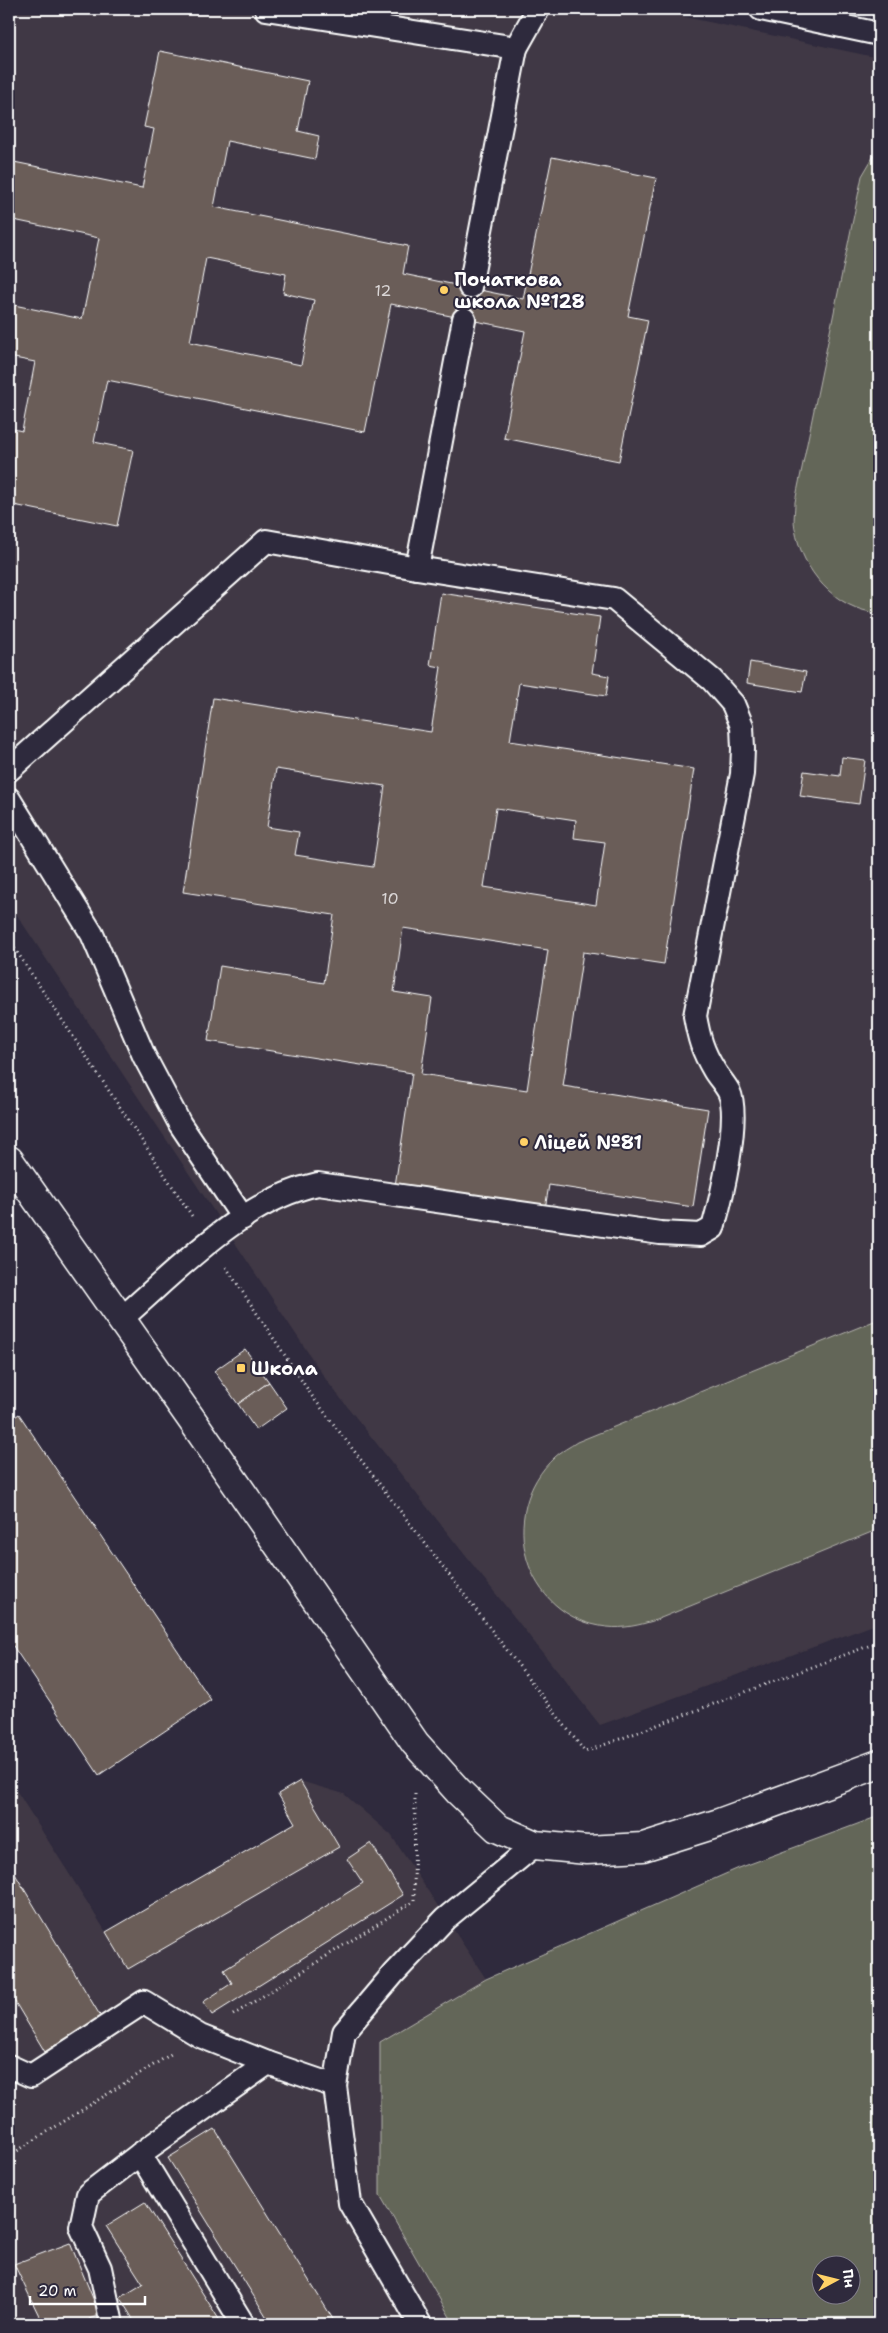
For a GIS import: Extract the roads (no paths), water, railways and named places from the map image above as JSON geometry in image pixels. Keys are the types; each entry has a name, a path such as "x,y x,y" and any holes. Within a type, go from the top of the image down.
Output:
{"street":[{"path":"9,1160 415,1743 458,1791 497,1828 535,1845 587,1850 643,1846 719,1823 879,1764"}],"lane":[{"path":"266,9 516,48"},
{"path":"470,287 516,48 538,9"},
{"path":"761,9 879,34"},
{"path":"417,568 464,319"},
{"path":"9,770 266,541 417,568 614,599 712,680 734,704 742,726 742,774 695,1016 700,1043 729,1092 734,1108 721,1202 713,1228 701,1235 660,1233 318,1184 297,1189 267,1201 210,1243 121,1319"},
{"path":"9,800 92,934 144,1056 180,1124 243,1218"},
{"path":"420,2324 350,2203 335,2086 344,2032 394,1973 445,1919 535,1845"},
{"path":"9,2066 30,2076 144,2002 200,2036 268,2063 335,2086"},
{"path":"112,2324 100,2268 81,2226 88,2194 140,2154 268,2063"},
{"path":"140,2154 243,2324"}],"place":[{"name":"Початкова школа №128","path":"444,290"},
{"name":"Ліцей №81","path":"524,1142"},
{"name":"Школа","path":"241,1368"}]}
